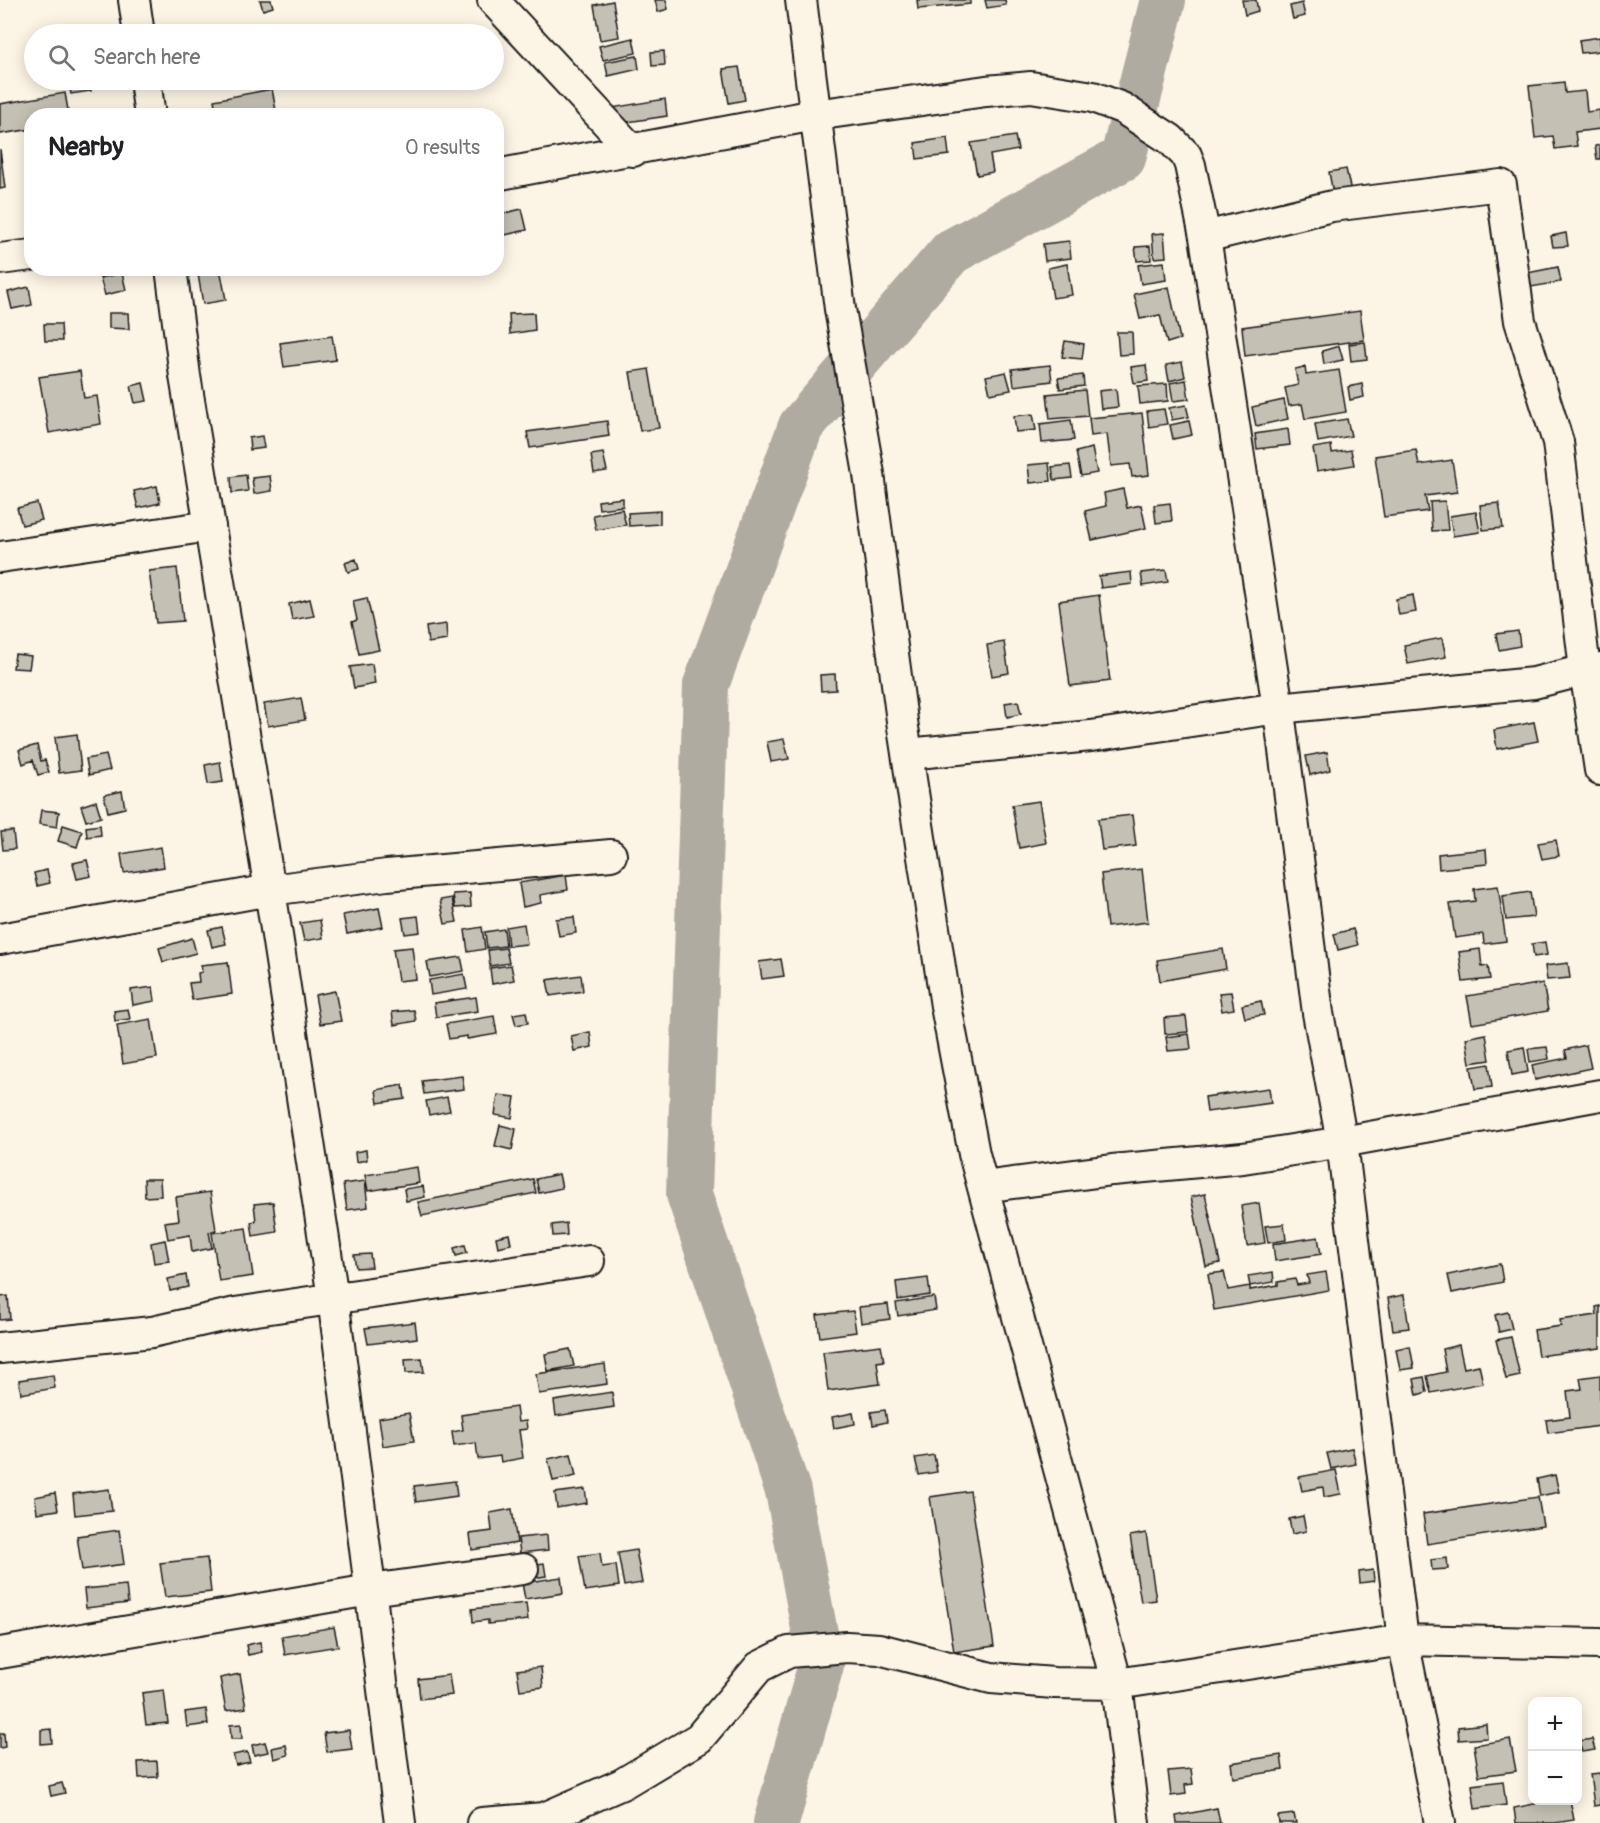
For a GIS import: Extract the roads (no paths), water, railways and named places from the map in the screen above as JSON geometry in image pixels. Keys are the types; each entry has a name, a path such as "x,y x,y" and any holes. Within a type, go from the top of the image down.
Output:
{"street":[{"path":"134,0 138,24"},
{"path":"493,0 633,151"},
{"path":"801,0 840,309 869,474 907,754 946,1006 982,1187 1117,1684 1134,1823"},
{"path":"504,174 815,116 1032,87 1094,97 1122,108 1170,139 1186,154 1205,237 1278,708 1318,1013 1342,1142 1403,1640 1440,1823"},
{"path":"146,90 149,108"},
{"path":"1205,237 1332,206 1501,184 1520,321 1558,442 1592,669 1600,770"},
{"path":"0,259 24,256"},
{"path":"172,276 185,376 270,890 333,1298 400,1823"},
{"path":"0,557 210,526"},
{"path":"907,754 1091,736 1278,708 1534,683 1592,669"},
{"path":"0,939 270,890 397,874 611,855"},
{"path":"982,1187 1112,1170 1243,1158 1600,1095"},
{"path":"0,1348 152,1332 235,1313 589,1261"},
{"path":"0,1653 370,1590 523,1569"},
{"path":"482,1823 544,1818 622,1784 699,1738 759,1667 789,1652 847,1647 879,1649 991,1678 1054,1683 1117,1684 1403,1640 1600,1644"}],"waterway":[{"path":"776,1823 821,1665 788,1491 689,1194 706,685 801,426 951,252 1123,158 1163,0"}]}
